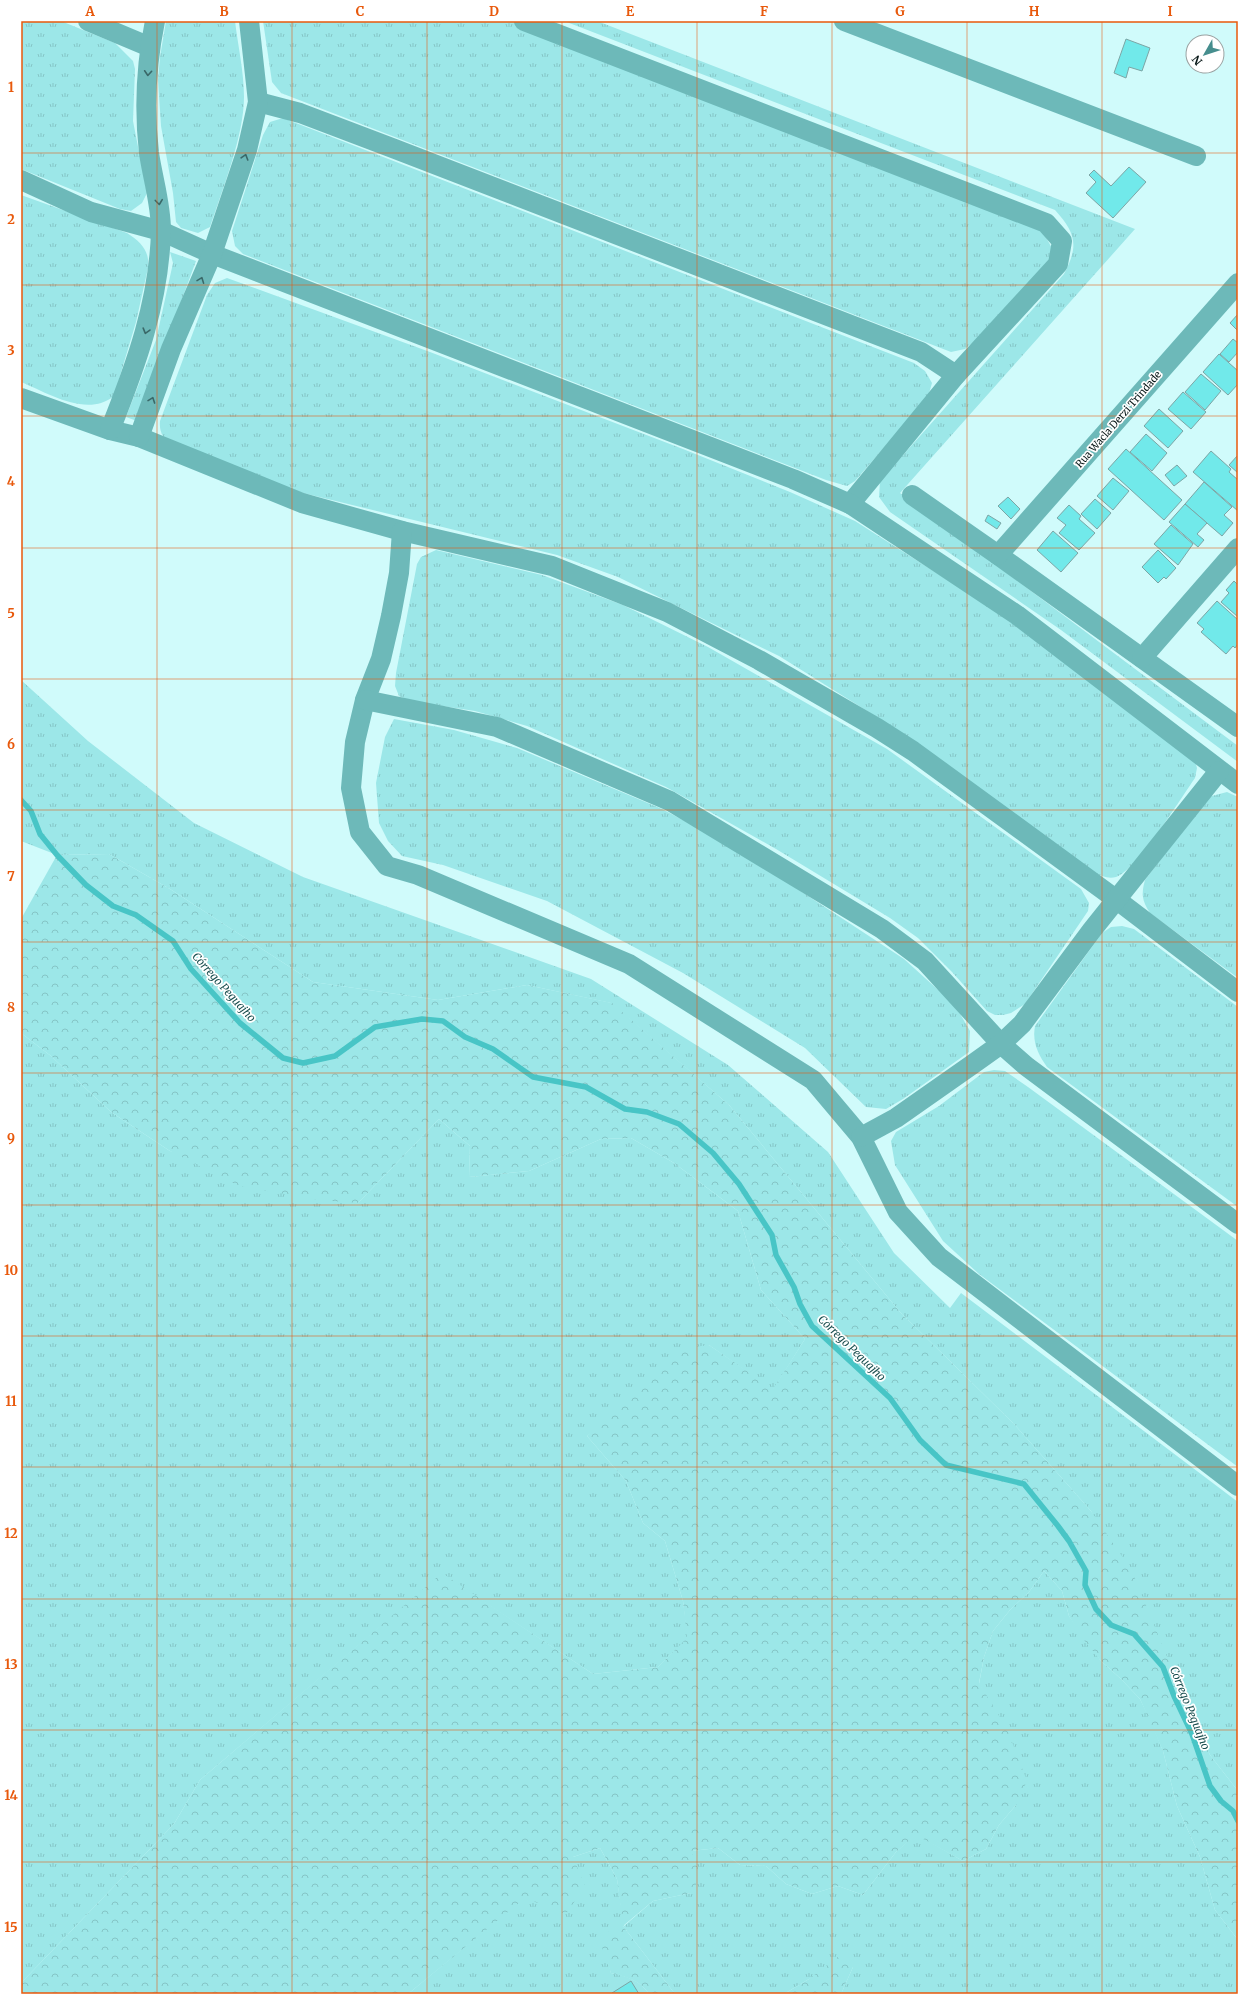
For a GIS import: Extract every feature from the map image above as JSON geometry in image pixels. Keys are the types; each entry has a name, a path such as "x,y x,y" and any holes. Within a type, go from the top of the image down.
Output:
{"street":[{"path":"88,21 150,47"},
{"path":"110,430 137,361 148,322 156,282 160,232 159,201 150,156 145,114 150,47 155,21"},
{"path":"139,437 171,349 212,254 245,157 258,102 250,21"},
{"path":"524,21 1046,223 1062,241 1058,264 956,376 850,504"},
{"path":"844,21 1196,156"},
{"path":"258,102 300,113 921,352 956,376"},
{"path":"21,180 91,212 160,232 212,254 793,479 850,504 1017,615 1238,784"},
{"name":"Rua Wacla Derzi Trindade","path":"998,554 1238,283"},
{"path":"21,398 110,430 139,437 302,503 402,531 552,566 667,612 759,660 877,728 913,751 1117,900 1238,992"},
{"path":"912,495 998,554 1238,727"},
{"path":"402,531 399,573 391,616 381,659 365,700 355,742 350,788 360,832 387,866 418,875 629,964 813,1080 861,1137 898,1212 939,1257 1238,1486"},
{"path":"1142,658 1238,548"},
{"path":"365,700 497,727 670,801 882,929 925,961 1001,1044 1026,1066 1238,1224"},
{"path":"861,1137 896,1118 1001,1044 1022,1024 1092,930 1219,770"}],"green space":[{"path":"21,21 61,21 115,43 133,61 135,69 133,121 147,193 142,203 131,211 120,209 21,169"},
{"path":"166,21 235,21 244,88 243,112 232,163 210,227 198,233 181,228 176,222 173,193 161,126 158,80"},
{"path":"263,21 511,21 1029,222 1041,228 1054,252 1048,264 976,340 965,349 951,352 281,93 272,82"},
{"path":"564,21 597,21 1135,229 900,493 1238,746 1238,762 1061,630 890,512 879,497 880,481 1064,274 1072,255 1073,240 1067,226 1055,210"},
{"path":"283,118 914,363 925,371 932,383 928,397 855,481 847,486 826,480 243,254 235,246 232,231 263,135 270,122"},
{"path":"21,195 127,233 144,248 148,257 148,268 136,322 114,396 103,402 92,405 80,404 55,397 21,382"},
{"path":"170,252 196,261 137,421 126,417 156,340 173,263"},
{"path":"227,278 430,352 683,449 790,492 855,521 993,609 1194,757 1197,768 1195,778 1158,833 1135,862 1125,872 1116,877 1110,878 1103,876 1095,873 896,729 779,656 618,577 557,555 303,493 172,445 162,434 160,421 207,295 215,283"},
{"path":"436,550 542,575 623,605 708,647 887,749 1081,889 1089,903 1088,911 1025,1004 1011,1013 995,1015 987,1011 952,972 918,938 890,918 776,849 666,787 527,726 475,711 409,701 399,696 395,686 396,673 417,564 421,557"},
{"path":"21,680 88,741 194,823 303,877 591,979 728,1065 828,1152 894,1253 950,1308 961,1293 1238,1502 1238,1791 1210,1755 1181,1691 1091,1511 1014,1424 900,1312 729,1105 611,1003 527,985 438,1000 313,982 170,889 109,854 57,855 21,841"},
{"path":"394,719 454,730 517,748 662,809 732,846 904,959 946,997 959,1012 970,1031 969,1052 903,1099 886,1109 866,1107 805,1048 683,973 547,901 443,865 402,856 388,841 379,823 376,783 385,737"},
{"path":"1227,792 1238,797 1238,978 1150,913 1145,905 1143,893 1145,880 1208,797"},
{"path":"109,854 170,889 313,982 438,1000 527,985 612,1003 729,1105 900,1312 1014,1424 1091,1511 1132,1571 1181,1691 1210,1755 1238,1791 1238,1940 1215,1910 1200,1857 1177,1806 1163,1751 1140,1699 1101,1661 1083,1639 1069,1616 1062,1591 1044,1571 1029,1592 1010,1610 993,1631 984,1657 979,1683 1007,1729 1027,1781 1016,1805 999,1825 986,1849 963,1861 916,1835 896,1852 863,1895 838,1886 812,1894 786,1884 766,1866 740,1865 718,1848 691,1851 701,1876 691,1893 653,1901 623,1926 617,1879 600,1848 573,1857 585,1886 566,1914 525,1898 408,1994 21,1994 21,1983 174,1824 200,1780 442,1573 593,1674 658,1667 687,1638 683,1601 665,1541 643,1523 626,1481 587,1436 678,1349 709,1345 773,1389 805,1339 761,1290 738,1211 674,1163 631,1138 601,1139 529,1171 469,1177 470,1146 439,1119 358,1203 319,1200 239,1186 170,1151 111,1112 51,1056 21,1033 21,919 57,855"},
{"path":"1122,926 1134,929 1238,1007 1238,1207 1047,1067 1038,1053 1034,1037 1035,1026 1102,933 1111,927"},
{"path":"21,1033 51,1056 111,1112 170,1151 358,1203 439,1119 470,1146 469,1177 529,1171 601,1139 631,1138 674,1163 738,1211 761,1290 805,1339 773,1390 709,1345 587,1436 626,1481 643,1523 665,1541 683,1601 688,1638 658,1667 593,1674 442,1574 200,1780 174,1824 21,1983"},
{"path":"994,1070 1005,1071 1028,1087 1238,1241 1238,1467 979,1274 943,1241 895,1165 891,1141 896,1132 939,1106 984,1072"},
{"path":"1044,1571 1062,1591 1069,1616 1101,1661 1140,1699 1152,1724 1163,1751 1177,1806 1200,1857 1215,1910 1238,1940 1238,1994 841,1994 853,1967 809,1979 784,1994 675,1994 623,1926 608,1961 611,1973 632,1979 641,1985 649,1994 408,1994 573,1857 600,1848 617,1879 624,1926 653,1901 691,1893 691,1851 718,1848 740,1865 766,1866 786,1884 812,1894 838,1886 863,1895 896,1852 916,1834 963,1861 986,1849 999,1825 1016,1805 992,1706 979,1684 984,1657 993,1631 1010,1610 1029,1592"},
{"path":"623,1926 675,1994 649,1994 637,1982 611,1973 598,1936"},
{"path":"839,1956 853,1967 841,1994 784,1994 809,1979"}],"building":[{"path":"1126,39 1150,48 1142,71 1129,67 1126,78 1114,73"},
{"path":"1129,167 1146,182 1113,218 1086,193 1096,182 1089,175 1094,170 1111,186"},
{"path":"1238,314 1238,331 1230,323"},
{"path":"1233,339 1238,343 1238,352 1229,362 1220,354"},
{"path":"1219,354 1238,371 1238,384 1228,395 1203,372"},
{"path":"1201,374 1221,391 1205,410 1185,392"},
{"path":"1183,392 1206,412 1191,429 1168,409"},
{"path":"1159,409 1183,431 1168,448 1144,426"},
{"path":"1146,434 1167,453 1152,471 1130,452"},
{"path":"1126,449 1182,500 1164,520 1108,469"},
{"path":"1211,451 1231,469 1229,472 1238,480 1238,511 1193,472"},
{"path":"1238,455 1238,473 1229,465"},
{"path":"1177,465 1187,476 1174,486 1165,475"},
{"path":"1113,478 1129,491 1113,510 1097,496"},
{"path":"1204,482 1232,507 1224,515 1233,523 1222,536 1185,504"},
{"path":"1008,497 1020,509 1011,519 998,506"},
{"path":"1095,499 1111,513 1097,529 1081,514"},
{"path":"1185,504 1207,523 1197,534 1204,540 1198,547 1169,522"},
{"path":"1069,505 1081,516 1079,519 1095,533 1079,550 1059,533 1066,525 1057,518"},
{"path":"988,515 1001,523 997,529 985,521"},
{"path":"1171,525 1193,544 1178,565 1154,544"},
{"path":"1053,531 1078,553 1061,572 1037,550"},
{"path":"1158,550 1176,568 1166,579 1164,577 1158,583 1142,567"},
{"path":"1234,581 1238,585 1238,617 1221,602 1229,593 1226,590"},
{"path":"1217,601 1238,620 1238,644 1235,648 1233,646 1226,654 1201,632 1204,629 1197,623"},
{"path":"631,1981 639,1994 612,1993"}],"waterway":[{"name":"Córrego Peguajho","path":"21,800 31,811 40,834 57,855 86,885 113,906 136,915 173,941 191,969 240,1023 283,1058 303,1063 335,1056 375,1027 422,1019 443,1021 465,1037 493,1049 533,1077 586,1087 625,1109 647,1112 679,1124 713,1153 739,1184 772,1235 776,1255 794,1287 800,1304 812,1326 890,1398 920,1440 946,1465 1024,1484 1058,1526 1069,1541 1086,1571 1085,1585 1096,1609 1111,1625 1134,1634 1163,1667 1174,1696 1192,1734 1210,1786 1221,1801 1233,1811 1238,1821"}]}
